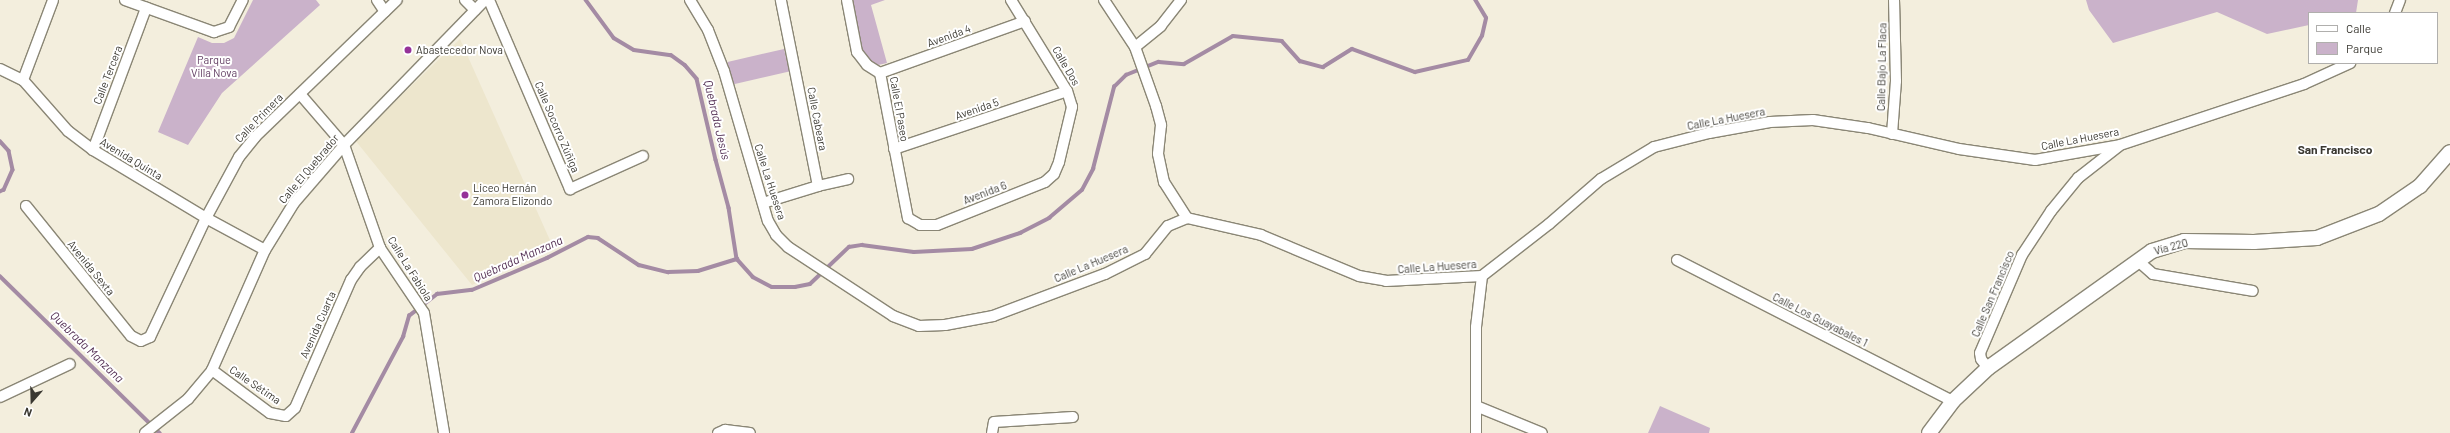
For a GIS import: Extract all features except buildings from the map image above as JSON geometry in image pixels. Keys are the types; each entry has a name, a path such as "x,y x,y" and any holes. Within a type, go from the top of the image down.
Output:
{"main road":[{"name":"Vía 220","path":"1929,433 1953,401 1988,368 2152,251 2184,241 2254,242 2317,238 2380,214 2420,186 2450,152"}],"street":[{"path":"23,80 53,0"},
{"path":"126,0 205,30 222,30 234,22 243,0"},
{"path":"377,0 385,12"},
{"name":"Calle Primera","path":"141,341 150,337 155,329 206,218 239,156 255,137 397,0"},
{"path":"465,0 475,10"},
{"name":"Calle El Quebrador","path":"147,431 165,419 188,399 212,370 265,250 294,203 344,145 485,0"},
{"name":"Calle Socorro Zúñiga","path":"490,0 570,189 643,156"},
{"name":"Calle La Huesera","path":"690,0 708,30 724,71 768,220 776,234 788,247 836,277 893,316 919,326 945,325 993,316 1105,274 1145,254 1168,226 1187,218 1261,235 1359,276 1386,282 1482,276 1549,224 1602,179 1654,147 1770,122 1826,121 1959,149 2035,160 2120,144 2304,84 2348,64"},
{"name":"Calle Cabeara","path":"781,0 818,186"},
{"name":"Calle El Paseo","path":"847,0 857,52 867,65 880,73 908,218 920,225"},
{"name":"Calle Dos","path":"1011,0 1067,91 1072,107 1054,174"},
{"path":"1104,0 1135,47 1140,64 1150,84 1160,125 1158,154 1164,182 1187,218"},
{"path":"1135,47 1161,26 1181,0"},
{"name":"Calle Bajo La Flaca","path":"1892,134 1896,81 1894,0"},
{"path":"2395,12 2400,0"},
{"name":"Calle Tercera","path":"93,150 146,8"},
{"name":"Avenida 4","path":"880,73 1025,21"},
{"name":"Avenida Quinta","path":"0,69 23,80 68,131 93,150 206,218 265,250"},
{"name":"Avenida 5","path":"894,149 1067,91"},
{"path":"300,94 344,145"},
{"name":"Calle San Francisco","path":"1988,368 1981,359 1980,353 2022,255 2051,211 2078,178 2120,144"},
{"name":"Calle La Fabiola","path":"344,145 380,248 424,313 444,433"},
{"name":"Avenida 6","path":"920,225 937,225 1045,182 1054,174"},
{"path":"763,203 818,186 848,179"},
{"name":"Avenida Sexta","path":"26,206 121,326 131,336 141,341"},
{"name":"Avenida Cuarta","path":"286,416 295,408 351,280 360,267 380,248"},
{"name":"Calle Los Guayabales 1","path":"1677,260 1953,401"},
{"path":"2138,261 2153,274 2254,291"},
{"path":"1476,433 1476,327 1482,276"},
{"path":"0,398 70,364"},
{"name":"Calle Sétima","path":"212,370 270,413 286,416"},
{"path":"1476,406 1542,433"},
{"path":"992,433 994,422 1073,417"},
{"path":"718,433 725,430 750,433"}],"shaded area":[{"name":"Liceo Hernán Zamora Elizondo","path":"460,39 553,247 472,285 355,140"}],"green space":[{"name":"Parque Villa Nova","path":"253,0 316,0 320,5 222,93 188,145 158,132 198,37 212,43 224,43 234,38"},
{"path":"852,0 885,0 871,5 887,63 878,65 870,62 860,48"},
{"path":"2086,0 2358,0 2356,12 2308,12 2308,25 2267,34 2217,12 2113,43 2089,10"},
{"path":"784,49 789,71 733,84 727,62"},
{"path":"1660,406 1710,428 1709,433 1648,433"}],"waterway":[{"name":"Quebrada Jesús","path":"586,0 614,38 634,50 671,55 685,65 697,79 729,208 737,259"},
{"path":"737,259 753,277 772,287 795,287 810,284 849,247 862,245 914,252 972,249 1020,233 1049,218 1082,190 1093,169 1114,87 1126,75 1159,62 1184,64 1233,36 1282,41 1300,61 1323,67 1352,49 1415,72 1468,60 1482,36 1486,18 1475,0"},
{"name":"Quebrada Manzana","path":"0,141 9,151 13,170 4,190 0,192"},
{"name":"Quebrada Manzana","path":"352,433 403,337 409,316 437,294 472,290 547,258 588,237 598,238 639,265 668,272 698,271 737,259"},
{"name":"Quebrada Manzana","path":"0,276 160,433"}],"place":[{"name":"Abastecedor Nova","path":"408,50"},
{"name":"Liceo Hernán Zamora Elizondo","path":"465,195"}],"district":[{"name":"San Francisco","path":"2335,150"}]}
